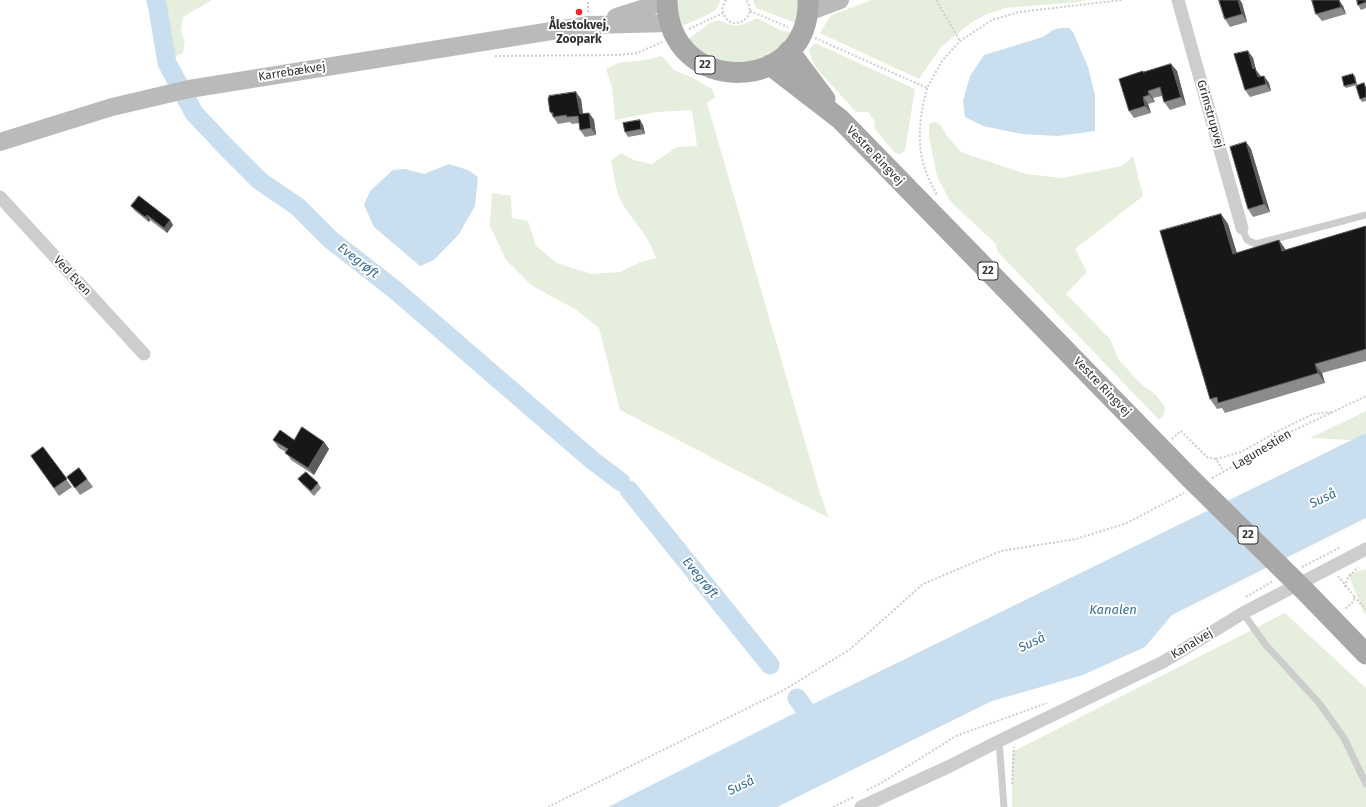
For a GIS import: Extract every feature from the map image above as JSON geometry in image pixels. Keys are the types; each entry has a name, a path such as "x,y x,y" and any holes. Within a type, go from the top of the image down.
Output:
{"main road":[{"name":"22","path":"667,0 667,12 673,32 685,50 696,60 710,68 725,72 740,73 756,71 770,65 790,51 804,26 808,6"},
{"name":"Karrebækvej","path":"0,142 112,106 182,90 589,25 635,12 667,0"},
{"path":"808,6 840,0"},
{"name":"Karrebækvej","path":"589,25 673,32"},
{"name":"Vestre Ringvej","path":"790,51 840,119 1190,484 1305,591 1366,654"},
{"name":"Vestre Ringvej","path":"770,65 840,119"}],"street":[{"name":"Grimstrupvej","path":"1178,0 1242,228"},
{"name":"Ved Even","path":"0,197 144,354"},
{"name":"Kanalvej","path":"861,807 950,766 1163,662 1243,613 1366,549"}],"lane":[{"path":"1242,228 1247,240 1256,244 1366,215"},
{"path":"1243,613 1265,644 1319,704 1344,738 1366,784"},
{"path":"1000,741 1004,807"}],"path":[{"path":"726,0 723,5 723,13 728,21 737,23 746,20 750,11 750,6 746,0"},
{"path":"936,0 960,41"},
{"path":"938,197 925,169 919,135 921,113 927,88 942,61 960,41 992,20 1019,12 1122,0"},
{"path":"750,11 788,27"},
{"path":"494,56 619,55 638,53 673,32 723,13"},
{"path":"814,38 927,88"},
{"name":"Lagunestien","path":"1166,435 1172,440 1180,431 1207,457 1216,459 1224,472 1258,453 1288,433 1366,396"},
{"path":"1216,459 1241,452 1278,431 1313,414 1334,412"},
{"path":"1210,479 1224,472"},
{"path":"548,807 784,690 849,650 923,584 1001,551 1076,540 1127,523 1190,484"},
{"path":"1297,569 1343,546"},
{"path":"1345,586 1351,573 1360,565"},
{"path":"1244,598 1277,579"},
{"path":"1340,581 1366,608"},
{"path":"1340,613 1354,601 1354,596"},
{"path":"867,790 881,783 956,736 1051,702"},
{"path":"1012,784 1015,734"},
{"path":"833,807 860,793"}],"green space":[{"path":"161,0 212,0 183,17 181,31 185,42 183,53 176,56 171,50"},
{"path":"676,0 720,0 714,11 681,26"},
{"path":"753,0 799,0 796,23 756,8"},
{"path":"872,0 1087,0 1006,8 987,14 972,22 941,47 919,79 820,33 829,18 834,14"},
{"path":"757,18 782,31 791,32 779,47 759,59 739,63 719,61 701,52 688,39 710,23 719,20 730,25 742,25"},
{"path":"815,43 915,89 905,151 900,154 895,153 874,128 875,122 868,112 856,112 816,68 809,50"},
{"path":"662,56 674,70 693,78 712,89 715,97 707,103 819,490 829,518 620,410 599,328 575,309 531,285 506,260 490,226 492,193 511,196 512,218 528,221 536,246 557,263 591,274 620,272 641,262 656,258 645,235 622,203 616,188 611,161 621,153 634,160 652,164 677,147 697,146 692,110 656,112 615,120 612,87 606,69 618,63 645,60"},
{"path":"933,122 939,123 947,136 961,152 1026,174 1062,178 1122,166 1133,156 1143,196 1075,249 1087,272 1066,294 1110,339 1119,360 1140,383 1156,395 1165,407 1164,415 1159,420 998,252 995,243 950,201 937,176 929,136 929,124"},
{"path":"1366,411 1366,433 1352,440 1310,438"},
{"path":"1366,569 1366,614 1363,611 1348,574"},
{"path":"1285,613 1366,688 1366,807 1012,807 1012,752"}],"water":[{"path":"1069,28 1073,32 1088,67 1095,95 1095,131 1058,136 1022,134 983,126 965,117 963,101 970,76 984,55 1043,37 1053,30"},
{"path":"449,164 468,170 478,177 475,206 459,234 434,260 420,266 374,227 364,205 370,191 393,170 405,169 424,174"},
{"name":"Kanalen","path":"1366,433 1366,518 1172,615 1145,647 1083,675 992,701 777,807 608,807 803,709"}],"building":[{"path":"1219,0 1238,0 1242,14 1225,19"},
{"path":"1312,0 1339,0 1341,7 1316,14"},
{"path":"1357,0 1366,0 1366,2 1358,5"},
{"path":"1248,51 1253,69 1255,68 1258,77 1264,76 1266,84 1245,90 1234,54"},
{"path":"1171,64 1181,97 1164,102 1160,87 1148,91 1149,95 1143,97 1145,106 1129,111 1119,79"},
{"path":"1353,74 1356,83 1344,86 1342,77"},
{"path":"1364,83 1366,97 1360,99 1356,86"},
{"path":"576,92 580,114 589,113 591,128 580,130 578,116 567,117 566,115 553,117 553,113 550,112 549,96"},
{"path":"640,120 641,129 625,132 623,123"},
{"path":"1246,142 1264,204 1248,209 1230,147"},
{"path":"139,196 170,220 164,228 147,215 145,217 131,206"},
{"path":"1221,214 1233,254 1279,240 1282,251 1366,226 1366,349 1315,364 1318,373 1218,403 1217,397 1210,399 1160,231"},
{"path":"302,427 324,442 308,468 285,453 288,449 273,440 280,430 294,440"},
{"path":"43,447 67,479 54,488 31,456"},
{"path":"79,468 87,479 75,488 67,477"},
{"path":"306,472 318,483 311,491 298,479"}],"waterway":[{"name":"Evegrøft","path":"156,0 167,63 194,113 226,147 260,181 298,207 331,240 394,289 592,460 621,482"},
{"name":"Evegrøft","path":"629,490 770,665"},
{"name":"Evegrøft","path":"797,698 820,729"}],"place":[{"name":"Ålestokvej, Zoopark","path":"579,12"}],"water label":[{"name":"Suså","path":"1323,499"},
{"name":"Suså","path":"1032,643"},
{"name":"Suså","path":"741,786"}]}
